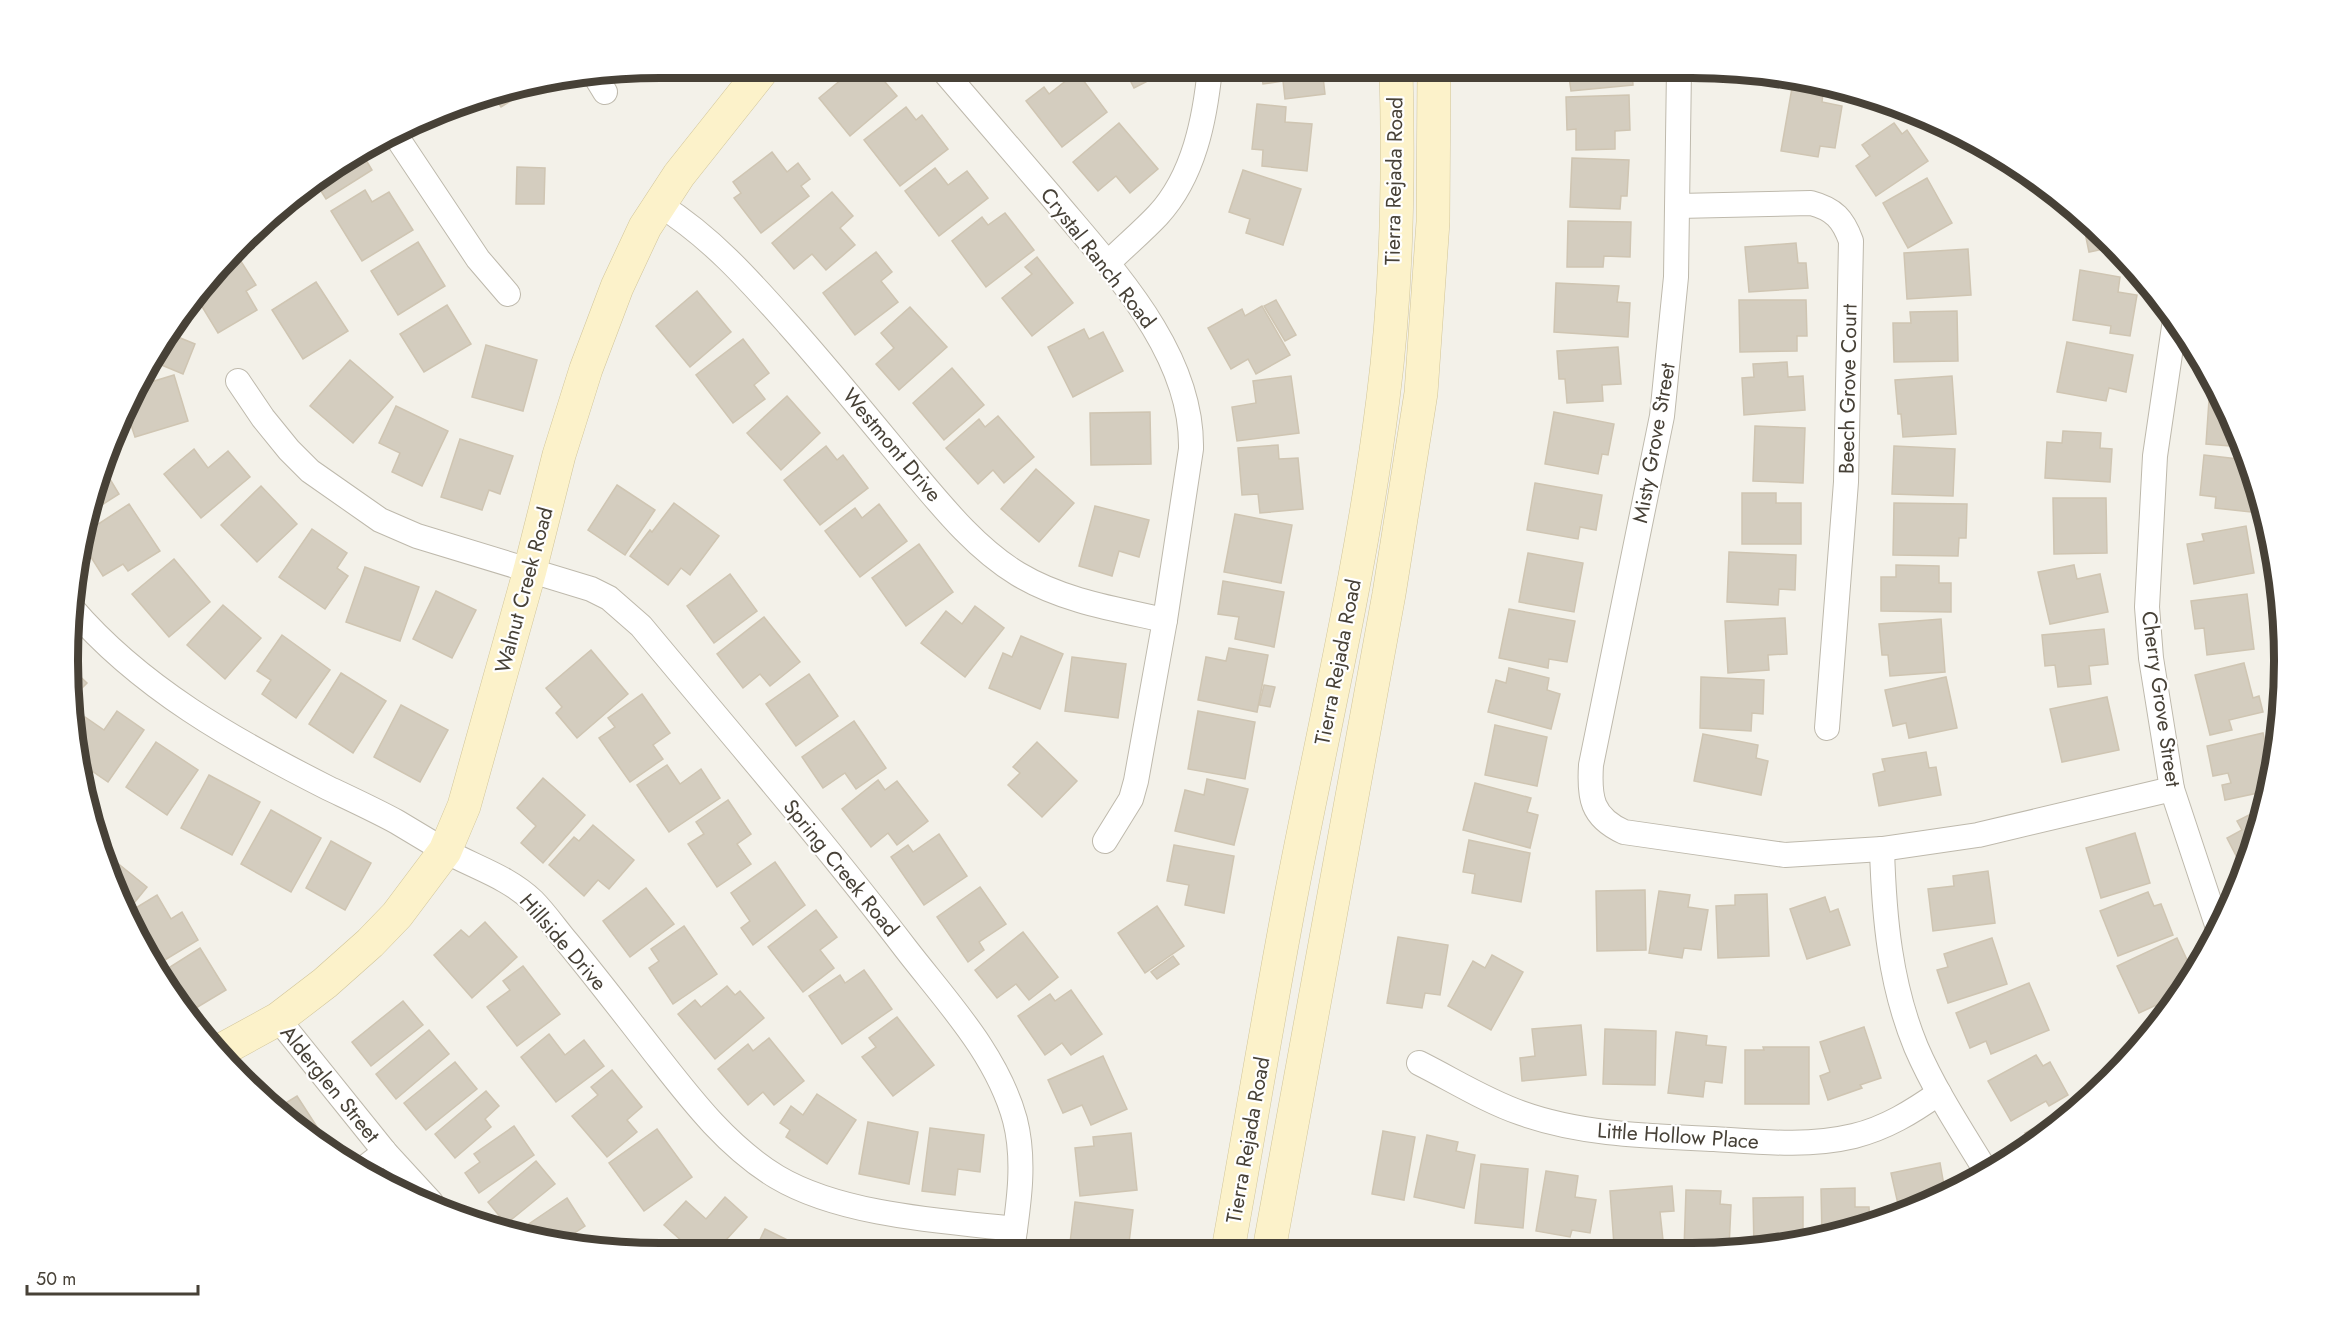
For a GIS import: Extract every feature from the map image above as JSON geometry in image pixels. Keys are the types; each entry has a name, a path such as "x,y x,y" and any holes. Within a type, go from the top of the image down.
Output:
{"main road":[{"name":"Walnut Creek Road","path":"226,1048 278,1019 325,983 370,943 397,915 445,851 464,806 530,570 559,455 586,369 617,287 645,227 679,175 756,78"},
{"name":"Tierra Rejada Road","path":"1229,1243 1290,901 1352,600 1384,397 1392,287 1398,140 1395,78"},
{"name":"Tierra Rejada Road","path":"1270,1243 1389,594 1421,393 1433,222 1434,78"}],"street":[{"name":"Crystal Ranch Road","path":"950,78 1108,263 1157,333 1168,353 1186,400 1191,429 1191,449 1165,620"},
{"path":"1108,263 1159,214 1183,179 1205,110 1209,78"},
{"name":"Misty Grove Street","path":"1679,78 1678,206 1672,330 1662,416 1591,765 1590,791 1593,803 1598,812 1615,828 1624,832 1672,840 1785,855 1882,849"},
{"path":"398,140 478,259 508,294"},
{"name":"Beech Grove Court","path":"1678,206 1811,203 1832,211 1841,219 1851,241 1846,482 1827,728"},
{"name":"Westmont Drive","path":"660,205 706,238 744,274 826,366 925,486 973,538 999,560 1018,574 1064,595 1098,606 1165,620"},
{"name":"Cherry Grove Street","path":"2173,333 2156,456 2147,607 2151,658 2172,789 2214,917"},
{"name":"Spring Creek Road","path":"238,381 276,434 310,471 380,520 417,536 591,589 616,603 641,626 849,874 975,1038 997,1074 1014,1119 1020,1147 1021,1174 1014,1240"},
{"name":"Hillside Drive","path":"80,616 117,654 163,692 202,718 325,786 395,821 445,851 497,875 532,901 587,966 709,1120 747,1156 778,1177 808,1193 835,1202 926,1219 1014,1240"},
{"path":"1105,841 1127,807 1136,781 1165,620"},
{"path":"1983,1165 1939,1093 1910,1031 1894,980 1886,929 1882,849 1978,835 2172,789"},
{"name":"Alderglen Street","path":"278,1019 385,1152 420,1191"},
{"name":"Little Hollow Place","path":"1419,1063 1520,1113 1558,1125 1645,1135 1811,1143 1854,1136 1889,1124 1911,1113 1939,1093"},
{"path":"368,1165 385,1152"}],"building":[{"path":"843,78 882,78 897,96 850,136 819,98"},
{"path":"1069,78 1082,78 1107,112 1062,147 1026,101 1044,87 1049,94"},
{"path":"1129,78 1154,78 1134,88"},
{"path":"1262,78 1323,78 1325,94 1285,99 1283,81 1263,84"},
{"path":"1569,78 1633,78 1633,85 1571,91"},
{"path":"1792,88 1823,94 1822,102 1842,106 1835,148 1820,146 1818,157 1781,151"},
{"path":"1629,95 1630,130 1615,131 1615,149 1576,150 1576,129 1567,130 1566,97"},
{"path":"519,96 501,107 498,102"},
{"path":"1257,104 1286,107 1285,122 1312,124 1307,171 1262,166 1263,150 1252,149"},
{"path":"906,107 916,120 922,115 948,149 900,186 864,140"},
{"path":"1119,123 1158,169 1130,193 1116,176 1098,191 1073,162"},
{"path":"1894,123 1902,134 1907,130 1928,161 1876,196 1856,166 1870,156 1862,145"},
{"path":"772,152 787,172 798,163 810,179 801,186 809,196 761,233 734,198 741,193 733,182"},
{"path":"365,158 372,170 326,199 319,189"},
{"path":"1572,158 1629,160 1627,196 1621,196 1620,209 1570,207"},
{"path":"517,167 545,168 544,204 516,204"},
{"path":"935,168 948,185 967,171 988,198 939,236 905,191"},
{"path":"1243,170 1301,189 1283,245 1246,233 1250,219 1229,212"},
{"path":"1927,178 1952,223 1908,248 1883,203"},
{"path":"365,190 372,202 389,192 413,230 362,261 331,211"},
{"path":"832,192 853,216 840,228 855,245 826,270 812,254 794,269 772,243"},
{"path":"1005,213 1034,250 986,287 952,241 982,217 988,225"},
{"path":"1568,221 1631,222 1630,257 1604,256 1603,267 1567,267"},
{"path":"2085,231 2103,249 2089,252"},
{"path":"418,242 445,286 398,315 371,271"},
{"path":"1796,243 1798,263 1806,263 1808,288 1749,292 1745,247"},
{"path":"1968,249 1971,295 1907,299 1904,253"},
{"path":"876,252 892,272 881,281 898,302 855,335 823,293"},
{"path":"1037,257 1073,303 1032,336 1002,298 1032,274 1025,267"},
{"path":"239,259 256,285 246,291 257,310 218,333 200,303"},
{"path":"2080,270 2120,277 2118,292 2137,295 2130,336 2110,333 2111,326 2073,320"},
{"path":"316,282 348,331 303,359 272,310"},
{"path":"1556,283 1619,286 1617,302 1630,303 1628,337 1554,332"},
{"path":"697,291 731,332 690,367 656,326"},
{"path":"1276,300 1296,335 1285,341 1264,306"},
{"path":"1739,300 1806,300 1807,336 1797,336 1797,351 1740,352"},
{"path":"447,305 471,344 424,372 400,334"},
{"path":"1262,306 1290,355 1256,374 1248,359 1231,369 1208,328 1242,309 1245,316"},
{"path":"910,307 947,347 899,390 876,364 894,348 881,333"},
{"path":"1957,311 1958,361 1894,362 1893,323 1911,323 1910,312"},
{"path":"1084,329 1089,339 1103,332 1123,371 1073,397 1048,347"},
{"path":"176,336 195,344 183,374 159,364"},
{"path":"743,339 769,373 754,385 765,399 733,423 696,375"},
{"path":"2067,342 2133,355 2126,392 2109,388 2106,401 2057,392"},
{"path":"486,345 537,360 523,411 472,397"},
{"path":"1618,347 1621,384 1602,385 1603,401 1567,403 1565,379 1559,379 1557,351"},
{"path":"350,360 393,397 353,443 310,406"},
{"path":"1787,362 1788,377 1803,376 1805,410 1744,415 1742,378 1754,377 1753,364"},
{"path":"952,368 984,405 944,440 913,403"},
{"path":"174,375 188,421 135,437 130,421 149,383"},
{"path":"1291,376 1299,433 1237,441 1232,407 1256,403 1253,381"},
{"path":"1952,376 1956,434 1903,437 1895,380"},
{"path":"787,396 820,433 781,470 747,433"},
{"path":"2209,400 2214,403 2233,446 2206,444"},
{"path":"396,406 448,431 422,486 392,472 400,453 379,443"},
{"path":"1150,412 1151,464 1091,465 1090,413"},
{"path":"1554,412 1614,424 1608,455 1602,454 1598,474 1545,464"},
{"path":"998,416 1034,457 1004,483 993,470 978,484 946,448 979,419 985,427"},
{"path":"1755,426 1805,428 1803,483 1753,481"},
{"path":"2063,431 2101,433 2100,448 2112,449 2110,482 2045,478 2047,442 2062,443"},
{"path":"460,439 513,456 500,494 489,490 482,510 441,497"},
{"path":"1278,445 1279,459 1298,458 1303,509 1260,513 1258,494 1242,495 1238,448"},
{"path":"826,446 837,460 843,455 868,488 820,525 784,480"},
{"path":"1894,446 1955,449 1953,496 1892,494"},
{"path":"194,449 208,468 228,451 250,477 201,518 164,474"},
{"path":"2204,455 2238,459 2255,512 2215,508 2216,497 2200,495"},
{"path":"1036,469 1074,503 1039,542 1001,509"},
{"path":"108,476 119,494 99,507"},
{"path":"1535,483 1602,495 1596,530 1580,527 1578,539 1527,530"},
{"path":"617,485 655,510 625,555 588,530"},
{"path":"261,486 297,524 257,562 221,525"},
{"path":"1742,493 1776,493 1776,503 1801,503 1801,544 1742,544"},
{"path":"2053,498 2106,498 2107,553 2054,554"},
{"path":"674,503 719,536 690,575 681,568 668,585 630,556"},
{"path":"1894,503 1967,504 1966,538 1959,538 1958,556 1893,555"},
{"path":"129,504 160,551 128,571 123,564 103,576 88,553 94,527"},
{"path":"879,504 907,541 860,577 825,531 855,508 862,518"},
{"path":"1095,506 1149,520 1139,557 1119,551 1112,576 1079,566"},
{"path":"1235,514 1292,525 1281,583 1224,572"},
{"path":"2246,526 2254,573 2194,584 2187,544 2204,541 2202,534"},
{"path":"312,529 347,553 337,568 348,576 325,609 279,577"},
{"path":"919,544 953,592 906,626 872,578"},
{"path":"1729,552 1796,555 1795,590 1779,589 1778,605 1727,602"},
{"path":"1528,553 1583,563 1574,612 1519,602"},
{"path":"174,559 210,602 169,637 132,594"},
{"path":"1896,565 1939,566 1939,583 1951,583 1951,612 1881,611 1881,577 1896,577"},
{"path":"2074,565 2077,579 2100,574 2108,612 2050,624 2038,572"},
{"path":"365,567 419,587 400,641 346,622"},
{"path":"730,574 757,611 714,643 687,606"},
{"path":"1223,581 1284,592 1274,647 1235,639 1239,617 1218,614"},
{"path":"436,591 476,610 452,658 413,639"},
{"path":"2247,594 2254,649 2207,655 2204,628 2195,629 2191,601"},
{"path":"223,605 261,638 225,679 187,645"},
{"path":"975,606 1004,628 965,677 921,643 946,611 962,624"},
{"path":"1509,609 1575,621 1567,662 1549,659 1548,668 1499,658"},
{"path":"764,617 800,662 770,686 760,674 743,688 717,654"},
{"path":"1785,618 1787,654 1768,655 1769,670 1728,673 1725,621"},
{"path":"1941,619 1945,672 1890,676 1888,655 1882,655 1879,624"},
{"path":"2104,629 2108,664 2089,666 2091,684 2058,687 2055,665 2045,666 2042,635"},
{"path":"282,635 330,670 296,718 262,694 271,680 257,671"},
{"path":"1021,636 1063,654 1040,709 989,688 1003,653 1012,657"},
{"path":"1229,648 1268,655 1257,712 1198,700 1206,657 1226,661"},
{"path":"591,650 628,694 577,738 556,713 562,707 546,688"},
{"path":"1072,657 1126,664 1118,718 1065,711"},
{"path":"2244,663 2253,698 2259,696 2263,712 2229,720 2232,730 2210,735 2195,675"},
{"path":"1509,668 1549,678 1547,690 1560,694 1551,729 1488,712 1496,680 1506,683"},
{"path":"341,673 386,701 353,753 309,724"},
{"path":"809,674 838,716 796,746 766,704"},
{"path":"78,675 87,683 79,691"},
{"path":"1701,677 1764,680 1763,714 1752,713 1751,731 1700,728"},
{"path":"1946,677 1957,728 1909,738 1906,723 1893,726 1885,690"},
{"path":"1264,685 1275,687 1270,707 1259,705"},
{"path":"642,694 670,733 653,745 663,759 630,782 599,738 615,727 608,718"},
{"path":"2107,697 2119,750 2062,762 2050,709"},
{"path":"401,705 448,730 420,782 374,757"},
{"path":"117,711 144,730 108,782 88,768 81,722 85,717 104,730"},
{"path":"1198,711 1255,722 1245,779 1188,769"},
{"path":"854,721 886,768 856,789 845,773 823,788 802,757"},
{"path":"1495,725 1547,737 1537,786 1485,775"},
{"path":"2263,733 2267,750 2258,793 2225,800 2222,785 2231,783 2228,773 2213,776 2207,746"},
{"path":"1703,734 1758,745 1756,758 1768,761 1761,795 1694,781"},
{"path":"156,742 198,770 167,815 126,787"},
{"path":"1037,742 1077,781 1042,817 1008,785 1020,773 1013,767"},
{"path":"1926,752 1929,768 1936,767 1941,795 1879,806 1873,774 1885,771 1882,759"},
{"path":"667,765 680,784 701,769 720,798 669,832 637,785"},
{"path":"209,775 260,802 232,855 181,828"},
{"path":"543,778 585,815 543,863 521,843 536,826 517,808"},
{"path":"1207,779 1248,789 1234,845 1175,831 1185,790 1204,795"},
{"path":"878,780 885,790 897,781 928,821 897,845 888,833 871,847 842,809"},
{"path":"1475,783 1531,798 1527,812 1538,815 1530,848 1463,830"},
{"path":"728,800 751,834 737,844 751,864 717,887 688,844 704,834 696,822"},
{"path":"271,810 321,838 291,892 241,864"},
{"path":"2253,813 2238,860 2227,838 2242,830 2237,821"},
{"path":"593,825 634,860 609,889 598,880 584,896 549,865 574,837 579,841"},
{"path":"2135,833 2150,883 2101,898 2086,848"},
{"path":"939,834 967,876 924,905 891,857 908,845 913,852"},
{"path":"1469,840 1530,853 1521,902 1472,893 1475,874 1463,872"},
{"path":"331,841 371,863 345,910 306,888"},
{"path":"1174,845 1234,856 1224,913 1185,905 1189,885 1167,881"},
{"path":"113,860 147,887 132,905"},
{"path":"775,862 805,905 753,945 741,928 750,921 731,893"},
{"path":"1988,871 1995,923 1933,931 1928,889 1954,886 1953,876"},
{"path":"980,887 1006,924 979,942 984,950 968,962 937,917"},
{"path":"646,888 674,924 630,957 603,921"},
{"path":"1645,890 1646,950 1597,951 1596,891"},
{"path":"1659,891 1690,895 1688,907 1708,910 1701,950 1684,948 1682,958 1649,953"},
{"path":"2148,892 2154,906 2161,904 2173,935 2118,956 2100,911"},
{"path":"1767,894 1769,956 1718,958 1716,906 1735,905 1735,895"},
{"path":"157,895 171,919 182,912 198,940 162,962 134,909"},
{"path":"1825,897 1830,912 1838,909 1850,945 1807,959 1790,909"},
{"path":"1157,906 1184,946 1145,973 1118,933"},
{"path":"816,910 837,937 820,950 834,968 803,992 768,947"},
{"path":"485,922 517,957 472,998 434,955 461,930 469,937"},
{"path":"684,926 717,974 673,1004 649,968 659,961 651,949"},
{"path":"1023,932 1058,977 1029,1000 1016,984 997,998 975,970"},
{"path":"1398,937 1448,945 1440,995 1425,993 1422,1008 1387,1003"},
{"path":"1992,938 2007,984 1948,1003 1937,970 1948,967 1944,954"},
{"path":"2177,938 2189,964 2163,1002 2139,1013 2117,966"},
{"path":"200,948 226,990 194,1009 167,969"},
{"path":"1492,955 1523,972 1491,1030 1448,1006 1473,961 1485,968"},
{"path":"1173,956 1179,964 1157,979 1151,972"},
{"path":"523,966 560,1014 517,1046 487,1007 510,990 503,981"},
{"path":"864,970 892,1009 842,1044 809,996 840,975 845,983"},
{"path":"2029,983 2049,1030 1991,1054 1986,1041 1970,1048 1956,1013"},
{"path":"727,986 735,995 740,991 764,1018 715,1059 678,1014 695,1000 701,1007"},
{"path":"1071,990 1102,1034 1071,1055 1062,1043 1045,1055 1018,1016 1050,994 1055,1001"},
{"path":"403,1001 423,1025 371,1066 352,1042"},
{"path":"897,1017 934,1065 893,1096 862,1057 876,1047 869,1038"},
{"path":"1581,1025 1586,1075 1522,1081 1520,1058 1535,1056 1532,1029"},
{"path":"1864,1027 1881,1078 1860,1085 1862,1088 1828,1100 1820,1076 1830,1072 1820,1042"},
{"path":"1605,1029 1656,1031 1655,1085 1603,1084"},
{"path":"429,1030 449,1054 396,1099 376,1074"},
{"path":"1676,1032 1707,1036 1706,1045 1726,1047 1722,1083 1705,1081 1703,1097 1668,1093"},
{"path":"549,1034 565,1055 584,1040 604,1066 556,1102 521,1057"},
{"path":"769,1038 804,1081 774,1105 763,1092 748,1105 718,1069 748,1044 753,1051"},
{"path":"1763,1047 1809,1047 1809,1104 1745,1104 1745,1050 1764,1050"},
{"path":"2036,1055 2043,1066 2050,1062 2068,1095 2049,1106 2046,1101 2011,1121 1988,1081"},
{"path":"1103,1056 1127,1109 1091,1125 1082,1105 1063,1113 1048,1080"},
{"path":"455,1062 477,1089 426,1130 404,1103"},
{"path":"612,1070 642,1107 627,1120 637,1132 607,1157 572,1116 598,1095 591,1087"},
{"path":"486,1091 499,1106 485,1119 491,1127 455,1158 435,1134"},
{"path":"817,1094 856,1120 827,1164 786,1137 790,1130 780,1123 791,1106 803,1115"},
{"path":"297,1096 319,1130 306,1123 284,1104"},
{"path":"2053,1117 2027,1136 2025,1133"},
{"path":"868,1122 918,1132 909,1184 859,1174"},
{"path":"514,1126 534,1155 479,1193 465,1173 480,1162 474,1154"},
{"path":"930,1128 984,1135 980,1172 958,1169 955,1195 922,1191"},
{"path":"657,1129 692,1177 644,1211 609,1163"},
{"path":"1383,1131 1415,1137 1404,1200 1372,1194"},
{"path":"1131,1133 1137,1190 1080,1196 1075,1148 1094,1146 1093,1137"},
{"path":"1427,1135 1458,1142 1456,1151 1475,1155 1464,1208 1414,1197"},
{"path":"536,1161 555,1184 508,1222 504,1221 488,1202"},
{"path":"1940,1163 1944,1185 1898,1205 1891,1173"},
{"path":"1481,1164 1528,1169 1523,1228 1475,1223"},
{"path":"1546,1171 1578,1176 1575,1197 1596,1200 1590,1233 1572,1230 1570,1237 1536,1231"},
{"path":"1672,1186 1674,1211 1660,1212 1663,1240 1614,1243 1610,1191"},
{"path":"1855,1188 1855,1207 1869,1207 1869,1215 1822,1228 1821,1189"},
{"path":"1686,1190 1721,1191 1720,1204 1731,1205 1729,1242 1684,1243"},
{"path":"725,1197 747,1217 723,1243 684,1243 664,1225 686,1201 706,1219"},
{"path":"1803,1197 1803,1232 1754,1239 1753,1198"},
{"path":"567,1198 585,1226 570,1236 525,1227"},
{"path":"1075,1202 1133,1210 1129,1243 1070,1243"},
{"path":"765,1229 794,1243 758,1243"}]}
